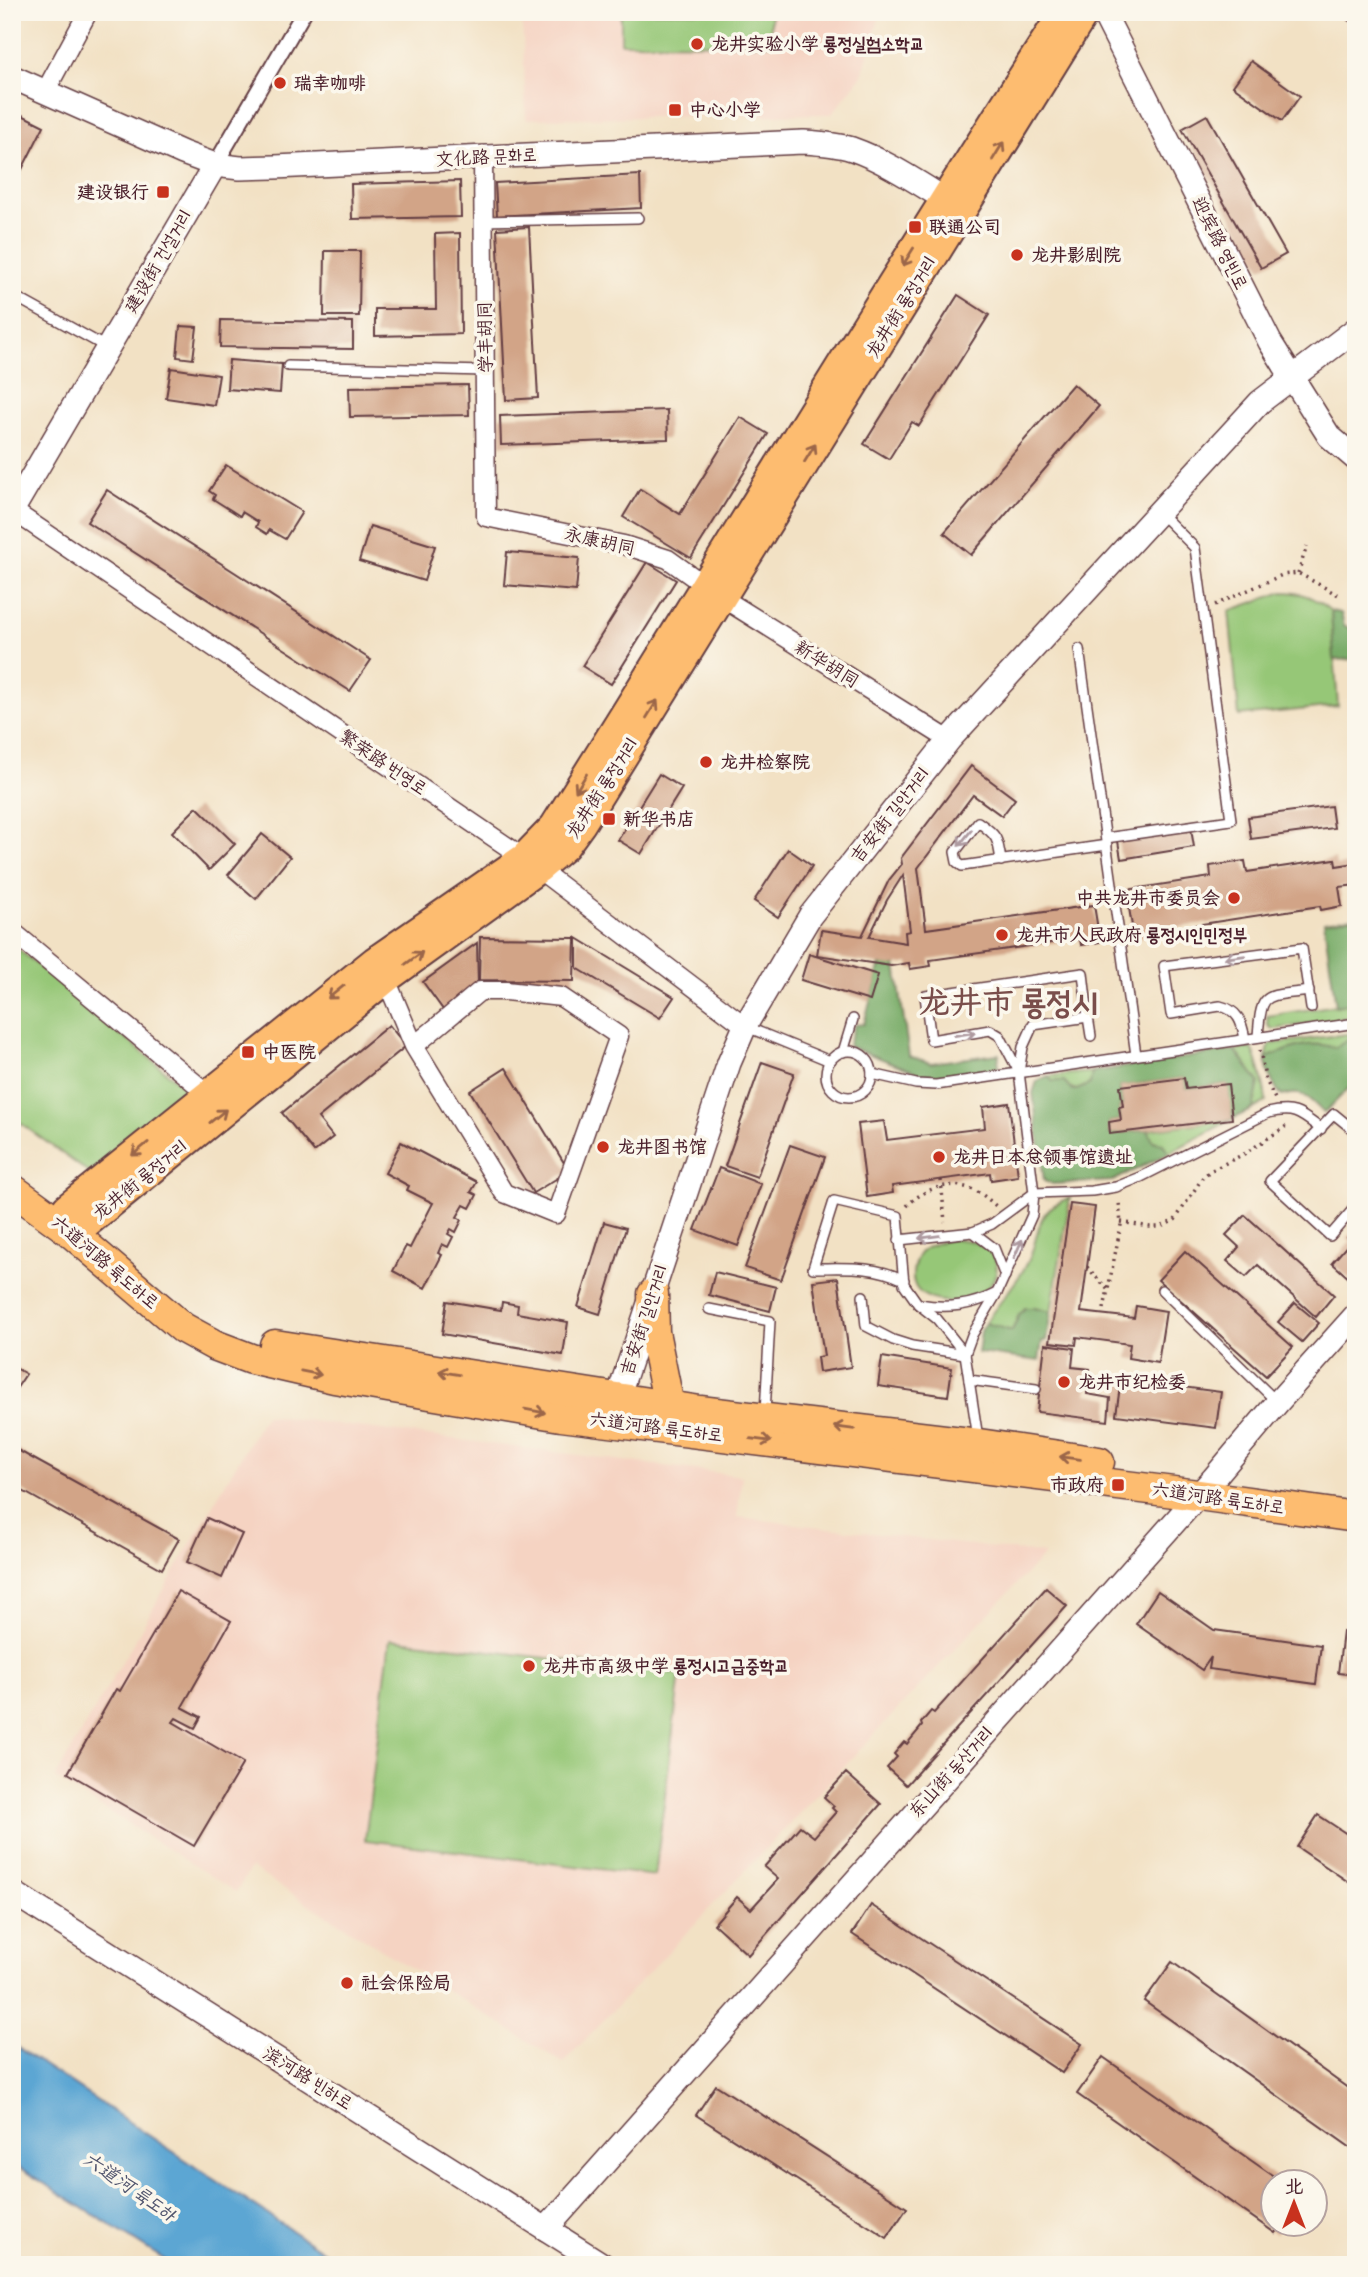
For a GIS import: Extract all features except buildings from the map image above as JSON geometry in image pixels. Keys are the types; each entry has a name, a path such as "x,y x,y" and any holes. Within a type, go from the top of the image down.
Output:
{"highway":[{"name":"六道河路 륙도하로","path":"12,1170 72,1221 183,1328 214,1345 251,1359 334,1378 561,1416 669,1406 765,1418 981,1456"},
{"name":"六道河路 륙도하로","path":"12,1189 72,1221"},
{"path":"653,1294 654,1332 669,1406"},
{"name":"六道河路 륙도하로","path":"614,1410 1205,1487 1356,1499"},
{"name":"六道河路 륙도하로","path":"1205,1487 1356,1517"}],"main road":[{"name":"龙井街 룡정거리","path":"72,1221 208,1094 531,863 713,592 953,204 1064,12"},
{"name":"龙井街 룡정거리","path":"953,204 1085,12"},
{"name":"龙井街 룡정거리","path":"72,1221 381,969"}],"street":[{"path":"45,92 88,12"},
{"name":"建设街 건설거리","path":"12,510 304,12"},
{"name":"迎宾路 영빈로","path":"1103,12 1270,342 1329,436 1356,460"},
{"name":"文化路 문화로","path":"12,77 215,165 263,167 483,158 769,142 830,144 878,160 953,204"},
{"name":"学丰胡同","path":"483,158 486,516"},
{"name":"吉安街 길안거리","path":"614,1410 729,1063 745,1026 810,916 949,740 1260,402 1356,329"},
{"name":"繁荣路 번영로","path":"12,510 531,863 745,1026"},
{"name":"永康胡同","path":"486,516 624,545 668,559 713,592"},
{"name":"新华胡同","path":"713,592 949,740"},
{"path":"12,931 208,1094"},
{"path":"381,969 414,1046 504,1193 556,1214 619,1036 561,997 480,991 414,1046"},
{"name":"东山街 동산거리","path":"546,2228 1356,1315"},
{"name":"滨河路 빈하로","path":"12,1892 603,2265"}],"lane":[{"path":"484,221 638,218"},
{"path":"12,295 108,348"},
{"path":"288,366 485,371"},
{"path":"1001,861 997,838 978,822 955,852 957,862 962,866 1001,861 1231,820 1195,548 1158,512"},
{"path":"1079,649 1136,1055"},
{"path":"1245,1039 1243,1024 1238,1015 1227,1007 1171,1014 1164,967 1302,948 1311,1008"},
{"path":"1019,1072 1000,1036 990,1030 931,1040 926,996 1083,973 1091,1036"},
{"path":"1258,1037 1260,1011 1266,999 1308,991"},
{"path":"965,1354 972,1335 997,1293 1032,1215 1034,1193 1019,1072 1023,1047 1033,1026 1088,1017"},
{"path":"843,1052 853,1019"},
{"path":"872,1074 916,1084 936,1085 1356,1023"},
{"path":"745,1026 830,1061"},
{"path":"850,1051 864,1057 872,1074 864,1091 851,1097 837,1094 828,1083 826,1075 830,1061 843,1052 850,1051"},
{"path":"899,1240 973,1233 992,1224 1034,1193 1092,1191 1116,1187 1268,1113 1281,1110 1300,1112 1321,1129"},
{"path":"1356,1132 1335,1114 1270,1181 1329,1236 1356,1206"},
{"path":"904,1280 887,1272 861,1267 813,1268 834,1201 898,1216 907,1292 947,1330 965,1354 981,1456"},
{"path":"973,1233 994,1248 1005,1276"},
{"path":"1162,1290 1278,1402"},
{"path":"918,1304 941,1308 968,1305 997,1293"},
{"path":"863,1296 866,1326 912,1346 965,1354"},
{"path":"709,1309 770,1321 765,1418"},
{"path":"970,1380 1037,1389"}],"path":[{"path":"1298,573 1307,546"},
{"path":"1203,610 1282,575 1298,573 1342,597"},
{"path":"1258,1037 1265,1078 1281,1110"},
{"path":"1121,1222 1161,1227 1175,1220 1203,1177 1276,1133 1300,1112"},
{"path":"941,1180 943,1204"},
{"path":"1104,1309 1121,1222 1116,1187"},
{"path":"898,1216 918,1196 942,1188 970,1188 1006,1214"},
{"path":"1087,1267 1108,1290"}],"shaded area":[{"name":"龙井实验小学 룡정실험소학교","path":"522,12 881,12 862,75 832,114 526,119"},
{"name":"龙井市高级中学 룡정시고급중학교","path":"265,1415 742,1476 737,1517 1045,1554 563,2063 251,1868 236,1892 55,1778"}],"green space":[{"path":"621,12 771,12 771,44 621,43"},
{"path":"1283,592 1308,597 1331,611 1338,706 1239,716 1229,611"},
{"path":"1331,611 1341,613 1344,625 1356,632 1356,659 1334,660"},
{"path":"1356,917 1356,1002 1336,1006 1324,922"},
{"path":"12,944 194,1095 103,1183 12,1117"},
{"path":"880,964 896,965 909,1056 931,1063 999,1054 996,1069 949,1076 921,1074 848,1046 855,1025 864,1024"},
{"path":"1356,1002 1356,1016 1276,1029 1268,1025 1267,1016"},
{"path":"1356,1033 1334,1049 1308,1045 1266,1058 1270,1044"},
{"path":"1356,1035 1356,1081 1324,1113 1301,1095 1282,1096 1271,1078 1266,1058 1309,1045 1335,1048"},
{"path":"1252,1048 1261,1074 1266,1102 1253,1109 1259,1082 1235,1050"},
{"path":"1235,1050 1259,1082 1253,1109 1232,1119 1227,1084 1186,1089 1184,1078 1120,1086 1123,1106 1119,1107 1121,1120 1109,1122 1110,1134 1148,1130 1153,1141 1163,1144 1169,1153 1113,1181 1052,1184 1044,1181 1033,1093 1037,1081 1048,1076 1052,1081 1064,1081 1072,1090 1077,1090 1090,1084 1092,1072"},
{"path":"1092,1072 1091,1084 1077,1090 1052,1082 1048,1076"},
{"path":"1232,1119 1169,1153 1163,1144 1153,1141 1148,1130"},
{"path":"1070,1198 1051,1312 1034,1308 1019,1315 1012,1331 985,1323 1027,1264 1043,1217 1049,1209"},
{"path":"954,1239 976,1243 990,1252 996,1262 995,1274 989,1286 977,1295 961,1301 941,1301 928,1297 919,1291 913,1279 918,1257 931,1245"},
{"path":"1025,1308 1051,1312 1039,1361 978,1353 985,1323 1012,1331"},
{"path":"390,1639 680,1674 655,1876 365,1840"}],"water":[{"name":"六道河 륙도하","path":"12,2044 343,2265 173,2265 12,2163"}],"place":[{"name":"龙井实验小学 룡정실험소학교","path":"697,44"},
{"name":"瑞幸咖啡","path":"280,83"},
{"name":"中心小学","path":"675,110"},
{"name":"建设银行","path":"163,192"},
{"name":"联通公司","path":"915,227"},
{"name":"龙井影剧院","path":"1017,255"},
{"name":"龙井检察院","path":"706,762"},
{"name":"新华书店","path":"609,819"},
{"name":"中共龙井市委员会","path":"1234,898"},
{"name":"龙井市人民政府 룡정시인민정부","path":"1002,935"},
{"name":"中医院","path":"248,1052"},
{"name":"龙井图书馆","path":"603,1147"},
{"name":"龙井日本总领事馆遗址","path":"939,1157"},
{"name":"龙井市纪检委","path":"1064,1382"},
{"name":"市政府","path":"1118,1485"},
{"name":"龙井市高级中学 룡정시고급중학교","path":"529,1666"},
{"name":"社会保险局","path":"347,1983"}],"district":[{"name":"龙井市 룡정시","path":"1008,1002"}]}
